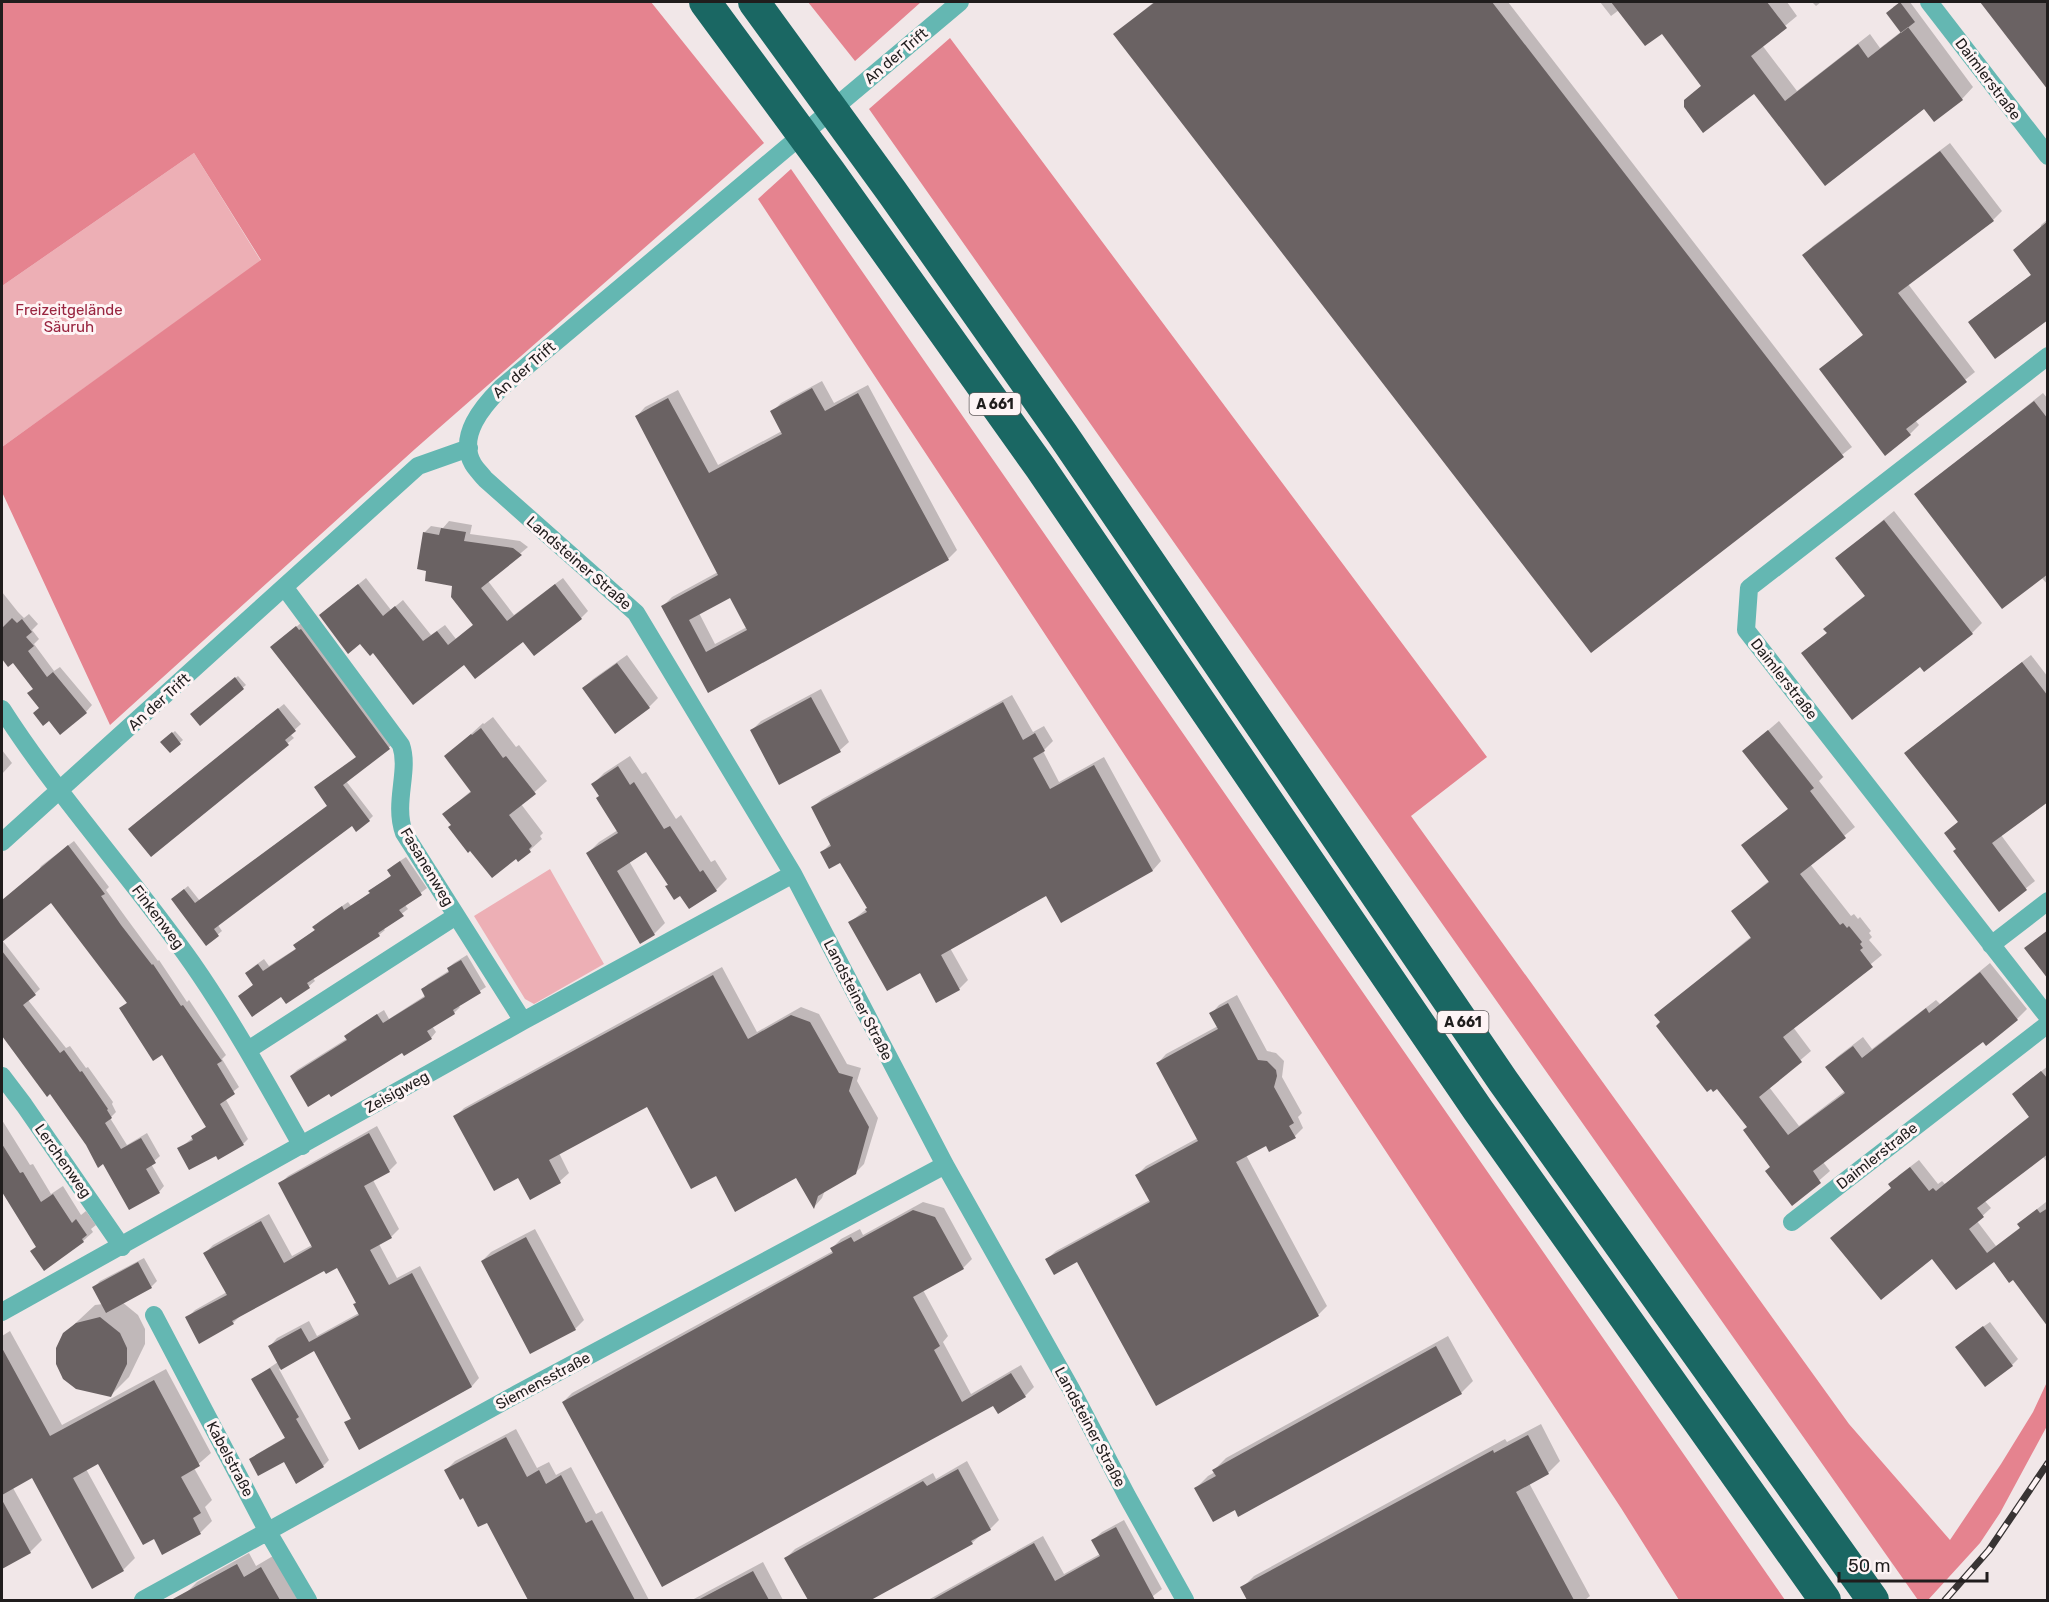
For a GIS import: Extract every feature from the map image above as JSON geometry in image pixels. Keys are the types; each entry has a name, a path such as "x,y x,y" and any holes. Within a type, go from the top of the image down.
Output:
{"highway":[{"name":"A 661","path":"705,2 784,108 1040,467 1478,1110 1825,1600"},
{"name":"A 661","path":"754,2 892,192 1063,435 1503,1081 1874,1600"}],"street":[{"name":"An der Trift","path":"2,842 418,466 469,448 469,434 475,421 487,402 501,388 960,2"},
{"name":"Daimlerstraße","path":"1929,2 2048,156"},
{"name":"Daimlerstraße","path":"2048,356 1749,588 1746,630 2048,1017"},
{"name":"Landsteiner Straße","path":"469,448 472,462 485,479 636,613 793,874 945,1165 1071,1389 1126,1496 1185,1600"},
{"name":"Fasanenweg","path":"285,588 401,746 404,758 399,804 404,833 523,1021"},
{"name":"Finkenweg","path":"2,709 30,752 192,964 248,1050 302,1146"},
{"name":"Zeisigweg","path":"2,1312 523,1021 793,874"},
{"path":"1992,945 2048,902"},
{"path":"248,1050 456,916"},
{"name":"Daimlerstraße","path":"1792,1222 2048,1024"},
{"name":"Lerchenweg","path":"2,1076 122,1247"},
{"name":"Siemensstraße","path":"142,1600 945,1165"},
{"name":"Kabelstraße","path":"154,1315 268,1532 308,1600"}],"green space":[{"name":"Freizeitgelände Säuruh","path":"194,153 261,261 2,447 2,286"},
{"path":"550,869 604,964 534,1004 525,999 474,916"}],"shaded area":[{"path":"2,2 651,2 764,143 415,449 110,725 2,492 2,447 261,260 194,153 2,286"},
{"path":"808,2 921,2 855,61"},
{"path":"950,38 1487,757 1411,816 1849,1424 1950,1540 2033,1412 2047,1382 2047,1426 2000,1513 1980,1543 1928,1600 1918,1600 869,109"},
{"path":"791,169 1785,1600 1679,1600 1621,1508 758,199"}],"building":[{"path":"1155,2 1492,2 1844,457 1591,653 1113,34"},
{"path":"1611,2 1767,2 1787,28 1751,56 1785,101 1858,44 1868,58 1908,27 1963,100 1934,122 1924,109 1825,186 1754,94 1703,133 1684,107 1684,100 1701,86 1662,34 1645,46"},
{"path":"1900,2 1915,22 1901,33 1886,13"},
{"path":"1980,2 2048,2 2048,90"},
{"path":"1940,151 1994,221 1898,293 1967,382 1906,429 1911,435 1885,456 1819,369 1863,335 1802,255"},
{"path":"2048,221 2048,320 1995,359 1968,322 2031,275 2013,250"},
{"path":"812,388 825,411 858,393 949,560 708,693 661,606 718,575 635,416 668,398 709,473 782,434 770,411","holes":["730,598 747,630 706,652 689,620"]},
{"path":"2034,401 2048,419 2048,574 2002,609 1914,494"},
{"path":"1884,520 1973,634 1924,672 1920,667 1852,720 1801,653 1827,633 1823,629 1865,596 1835,558"},
{"path":"441,528 466,532 464,541 513,548 522,555 481,588 507,621 555,584 582,619 534,656 523,642 475,679 464,665 413,705 373,653 370,656 360,644 348,654 319,615 358,584 383,616 395,606 423,641 437,631 448,645 473,625 451,597 452,586 425,581 426,571 417,569 423,532 439,535"},
{"path":"12,618 17,623 22,619 32,632 26,637 34,646 28,651 47,677 53,672 87,713 60,735 49,721 43,726 33,713 39,708 27,693 33,689 13,663 8,667 2,659 2,628"},
{"path":"296,626 299,630 301,629 390,749 343,785 370,821 356,832 352,826 214,929 219,936 206,946 171,899 184,889 195,903 327,806 314,787 356,757 270,647"},
{"path":"2022,662 2048,696 2048,802 1992,843 2027,890 1999,912 1953,851 1956,849 1944,833 1958,822 1904,753"},
{"path":"617,663 650,708 615,734 582,688"},
{"path":"235,677 244,689 200,726 190,714"},
{"path":"811,697 841,752 779,785 750,730"},
{"path":"1003,702 1023,740 1035,733 1045,751 1033,758 1050,789 1094,765 1153,871 1061,923 1046,896 941,955 960,990 936,1003 920,973 887,991 848,922 867,912 865,909 867,908 840,863 829,869 820,852 831,846 811,807"},
{"path":"278,708 296,731 285,740 289,745 151,857 128,829"},
{"path":"481,728 503,758 506,756 536,794 509,815 532,846 529,849 531,852 518,862 516,859 492,878 470,851 468,853 448,827 451,825 442,814 471,792 444,756"},
{"path":"1768,730 1814,788 1810,791 1846,838 1800,874 1840,925 1843,923 1847,928 1849,926 1862,942 1860,944 1863,948 1860,950 1873,967 1783,1037 1802,1062 1759,1097 1788,1135 1845,1093 1825,1067 1853,1046 1862,1058 1926,1008 1929,1013 1980,972 2018,1020 1986,1046 1983,1042 1813,1171 1821,1183 1792,1206 1765,1171 1770,1167 1743,1130 1747,1127 1717,1089 1707,1092 1656,1026 1660,1022 1654,1015 1751,938 1731,911 1769,882 1741,845 1788,809 1742,751"},
{"path":"172,732 181,744 170,753 160,742"},
{"path":"618,766 630,785 634,782 664,829 670,826 700,872 703,870 717,891 689,909 680,896 674,900 665,886 668,885 646,852 617,871 655,935 640,944 586,853 618,833 596,798 599,796 591,784"},
{"path":"68,845 105,894 101,896 121,925 153,964 222,1061 217,1064 235,1094 220,1104 244,1145 218,1160 216,1156 189,1170 177,1148 193,1140 191,1136 206,1127 162,1055 153,1061 119,1008 127,1003 51,903 2,942 2,900"},
{"path":"400,861 422,895 399,910 404,916 378,933 380,936 307,983 310,988 286,1004 281,997 252,1017 238,996 253,985 245,973 258,964 263,971 296,949 293,945 315,930 312,927 342,906 344,910 370,893 368,891 391,876 387,870"},
{"path":"2048,930 2048,979 2024,948"},
{"path":"2,951 36,995 23,1005 60,1053 64,1050 80,1072 82,1071 108,1109 112,1118 105,1123 121,1149 141,1138 156,1163 146,1169 160,1193 129,1210 103,1164 98,1168 86,1145 50,1094 47,1097 2,1036"},
{"path":"461,960 481,993 453,1010 455,1014 427,1031 432,1039 404,1056 402,1053 331,1097 329,1094 308,1107 290,1076 347,1040 344,1036 377,1014 383,1023 425,997 421,989 449,972 447,968"},
{"path":"713,975 748,1039 791,1015 810,1022 839,1073 853,1077 849,1091 869,1127 856,1174 818,1196 814,1209 796,1178 735,1212 716,1176 691,1189 647,1107 549,1160 561,1183 530,1200 518,1178 494,1191 453,1116"},
{"path":"1228,1003 1258,1060 1267,1061 1276,1070 1274,1087 1294,1123 1289,1126 1296,1138 1269,1152 1266,1146 1236,1162 1319,1316 1156,1406 1077,1262 1054,1275 1045,1259 1150,1202 1135,1175 1198,1141 1156,1063 1218,1029 1209,1013"},
{"path":"2041,1071 2048,1079 2048,1154 1977,1208 1984,1217 1969,1229 1987,1253 2020,1228 2017,1224 2037,1209 2040,1213 2048,1208 2048,1327 2013,1280 2009,1283 1994,1262 1956,1290 1932,1259 1881,1300 1830,1238 1891,1188 1888,1184 1910,1167 1929,1191 1933,1188 1936,1191 2029,1117 2012,1094"},
{"path":"369,1133 390,1172 364,1186 392,1238 370,1250 389,1285 412,1273 472,1387 359,1450 344,1422 351,1419 314,1351 281,1370 268,1346 301,1328 309,1342 359,1315 353,1304 356,1303 337,1268 326,1274 324,1271 232,1321 234,1324 199,1344 185,1317 227,1295 203,1253 261,1221 284,1263 312,1247 278,1183"},
{"path":"2,1144 20,1173 23,1172 41,1202 53,1194 72,1223 76,1219 87,1235 82,1239 84,1242 44,1271 30,1251 36,1247 2,1192"},
{"path":"913,1210 935,1217 964,1269 913,1297 940,1346 934,1350 962,1402 1011,1373 1026,1397 998,1414 993,1406 662,1587 562,1402 833,1253 830,1248 851,1237 854,1242"},
{"path":"526,1237 576,1330 530,1354 481,1261"},
{"path":"138,1262 152,1288 106,1313 92,1287"},
{"path":"100,1317 120,1333 127,1348 127,1364 111,1397 76,1389 63,1379 56,1364 56,1348 63,1333 76,1323"},
{"path":"1983,1326 2013,1366 1985,1387 1955,1347"},
{"path":"1436,1346 1462,1394 1238,1517 1235,1510 1213,1522 1194,1488 1216,1476 1212,1470"},
{"path":"2,1348 50,1436 154,1380 200,1466 181,1477 201,1513 193,1518 201,1534 162,1555 154,1539 143,1545 98,1464 73,1478 124,1571 92,1589 32,1478 2,1495"},
{"path":"270,1368 299,1417 296,1419 324,1467 296,1484 284,1462 258,1476 249,1459 285,1438 251,1379"},
{"path":"1528,1435 1549,1474 1516,1492 1574,1600 1247,1600 1240,1587 1493,1450 1494,1453"},
{"path":"506,1437 527,1477 539,1470 546,1484 561,1475 586,1523 592,1520 635,1600 528,1600 487,1523 478,1527 463,1498 460,1500 444,1470"},
{"path":"958,1469 991,1530 971,1541 973,1544 871,1600 808,1600 784,1558 923,1481 927,1486"},
{"path":"2,1500 31,1553 2,1569"},
{"path":"1116,1527 1155,1600 932,1600 1034,1543 1055,1581 1100,1556 1091,1540"},
{"path":"237,1564 244,1577 261,1567 280,1600 171,1600"},
{"path":"753,1571 769,1600 698,1600"}],"railway":[{"path":"1945,1600 1989,1550 2048,1463"}]}
